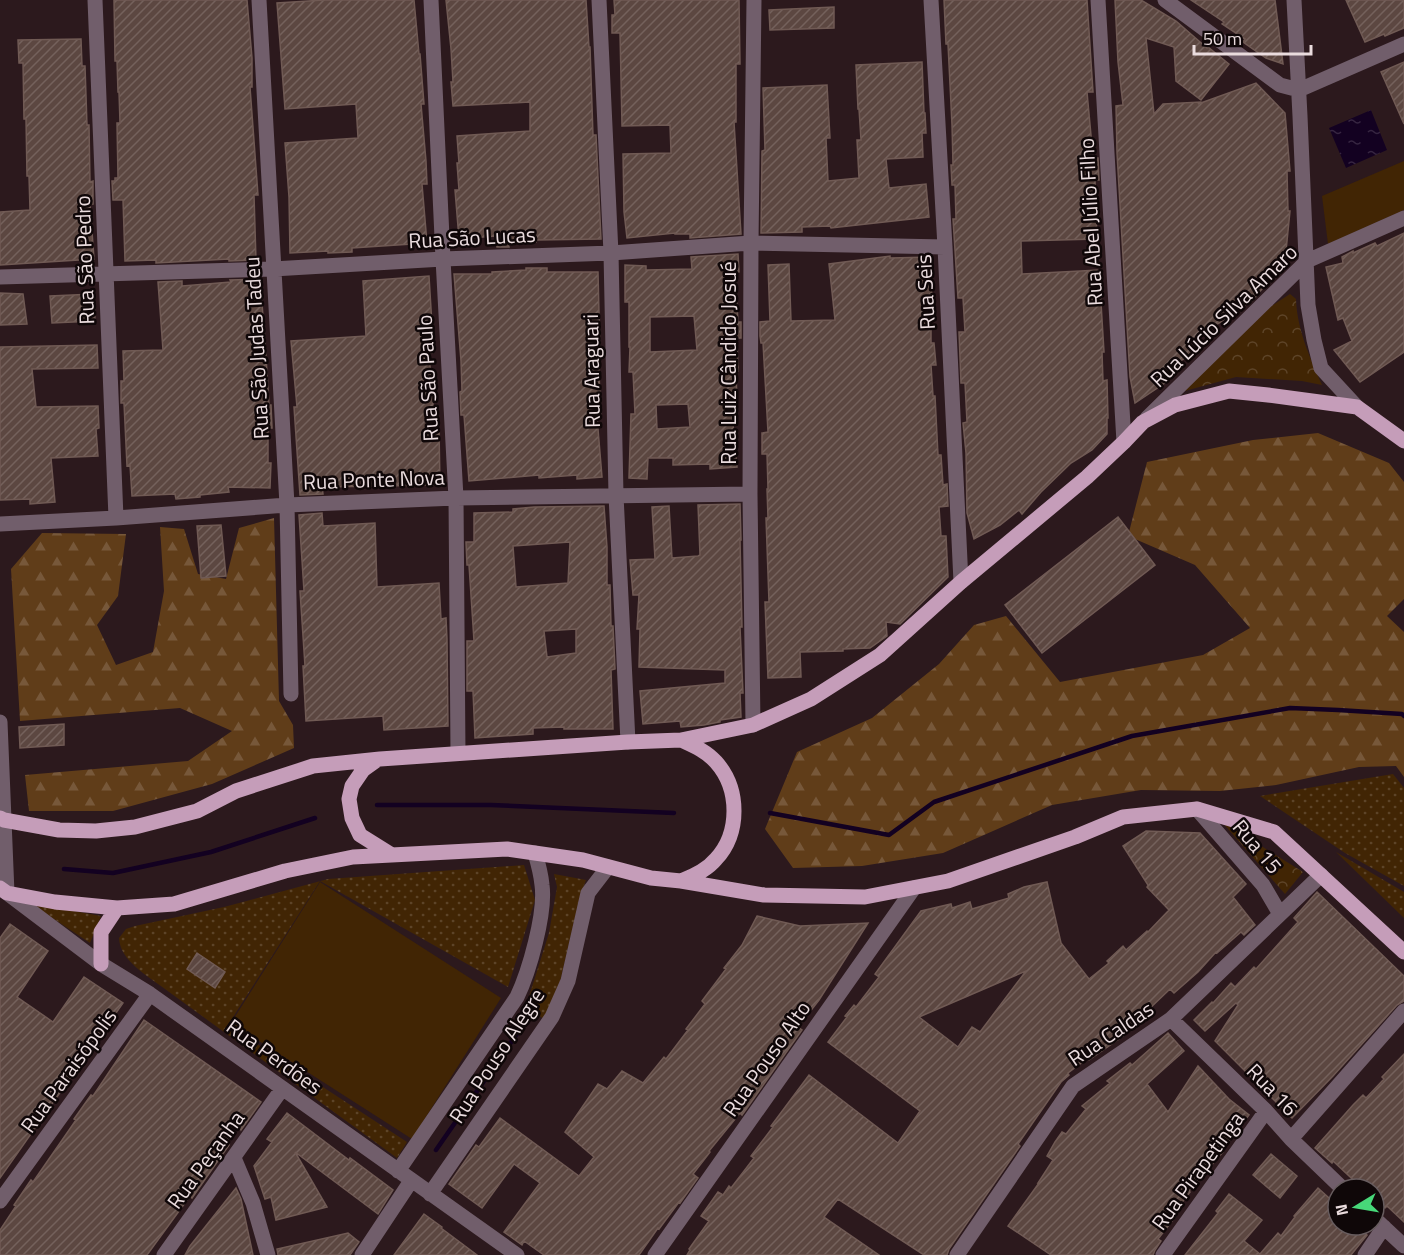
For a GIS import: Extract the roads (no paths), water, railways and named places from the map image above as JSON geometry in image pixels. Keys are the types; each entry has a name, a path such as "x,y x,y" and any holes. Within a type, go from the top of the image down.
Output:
{"main road":[{"path":"2,819 59,830 96,831 135,827 197,812 236,791 310,767 458,753 681,740 753,725 811,699 880,655 961,582 1087,477 1143,422 1176,405 1229,392 1357,407 1404,441"},
{"path":"681,740 701,749 717,763 728,780 734,801 734,822 728,842 716,860 700,873 681,881"},
{"path":"380,759 363,770 352,786 349,799 352,818 360,835 392,855"},
{"path":"2,894 117,908 174,904 285,871 353,857 507,849 583,860 651,878 764,895 865,897 948,881 1075,837 1123,817 1197,809 1275,832 1404,952"},
{"path":"101,964 101,932 117,908"}],"street":[{"name":"Rua São Pedro","path":"95,0 116,518"},
{"name":"Rua São Judas Tadeu","path":"259,0 287,505 291,694"},
{"name":"Rua São Paulo","path":"431,0 456,498 458,753"},
{"name":"Rua Araguari","path":"599,0 610,253 616,495 628,742"},
{"name":"Rua Luiz Cândido Josué","path":"753,725 750,495 754,0"},
{"name":"Rua Seis","path":"931,0 961,582"},
{"name":"Rua Abel Júlio Filho","path":"1098,0 1124,442"},
{"path":"1165,0 1280,85 1299,90 1404,44"},
{"path":"1294,0 1308,305 1321,368 1357,407"},
{"name":"Rua Lúcio Silva Amaro","path":"1143,422 1307,261 1404,218"},
{"name":"Rua São Lucas","path":"0,277 273,269 610,253 751,243 945,247"},
{"name":"Rua Ponte Nova","path":"0,524 287,505 456,498 750,495"},
{"path":"0,722 2,894"},
{"name":"Rua 15","path":"1197,809 1263,885 1280,914"},
{"name":"Rua Pouso Alegre","path":"398,1172 517,998 526,979 540,917 543,886 535,853"},
{"name":"Rua Pouso Alegre","path":"430,1194 552,1017 568,981 588,893 608,867"},
{"name":"Rua Caldas","path":"957,1255 1073,1086 1171,1019 1321,875"},
{"name":"Rua Pouso Alto","path":"655,1255 914,888"},
{"name":"Rua Perdões","path":"2,894 101,964 150,994 517,1255"},
{"name":"Rua Paraisópolis","path":"0,1201 150,994"},
{"path":"1291,1139 1404,1011"},
{"name":"Rua 16","path":"1171,1019 1331,1177"},
{"name":"Rua Peçanha","path":"164,1255 282,1089"},
{"name":"Rua Pirapetinga","path":"1163,1255 1266,1111"},
{"path":"234,1158 253,1203 268,1255"},
{"path":"362,1255 411,1181"},
{"path":"1386,1229 1404,1246"},
{"path":"1365,1255 1373,1237"}],"water":[{"path":"1371,110 1387,150 1346,168 1329,128"}],"waterway":[{"path":"770,813 889,835 934,802 1132,736 1290,708 1402,714 1404,716"},
{"path":"377,805 491,805 674,813"},
{"path":"64,869 113,873 211,852 315,818"},
{"path":"436,1150 530,1015"}]}
